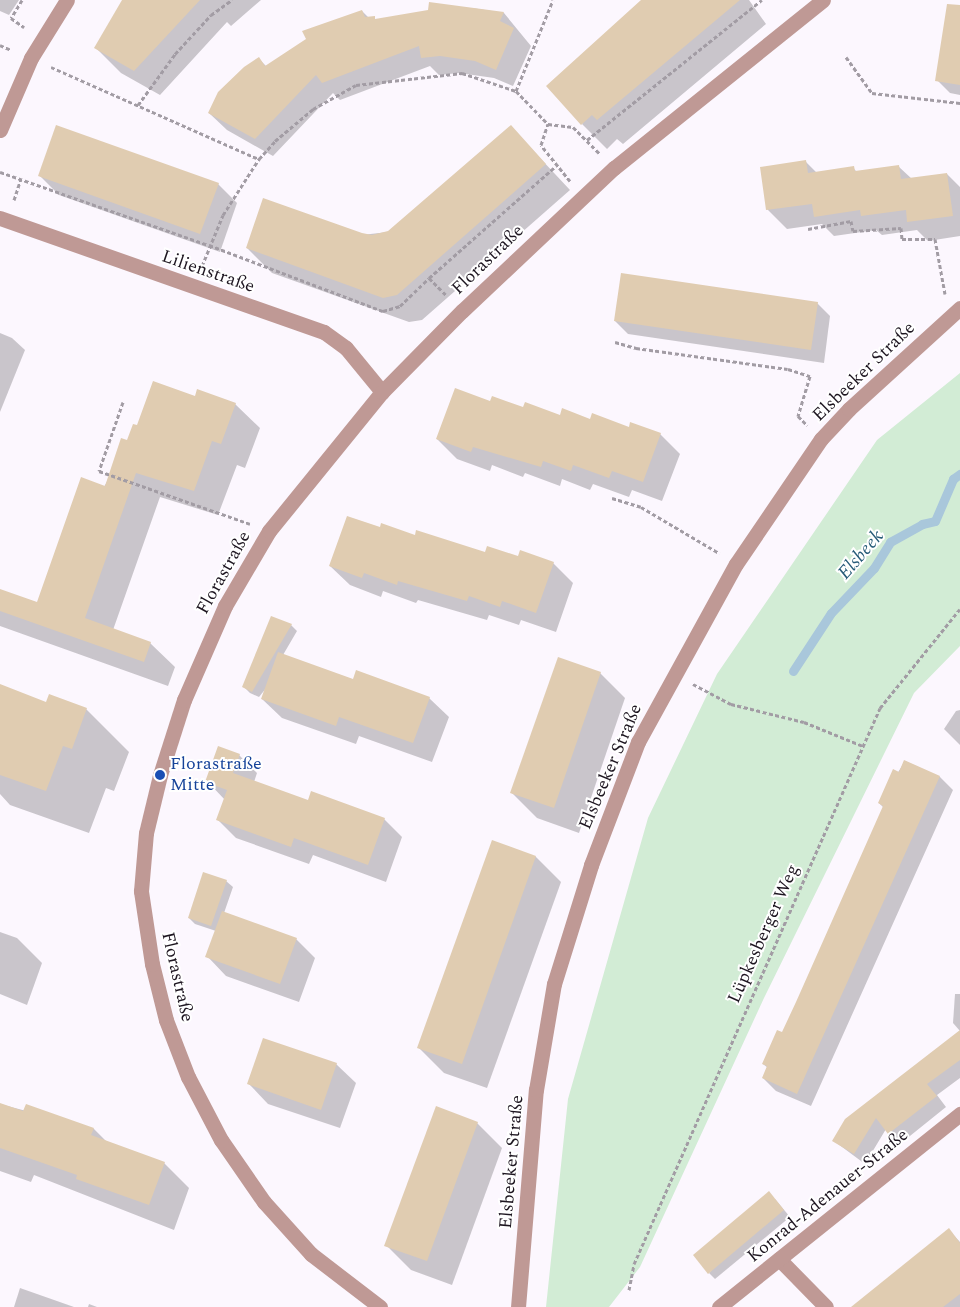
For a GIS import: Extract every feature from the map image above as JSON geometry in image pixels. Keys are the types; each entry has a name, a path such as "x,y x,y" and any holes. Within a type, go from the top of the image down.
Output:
{"street":[{"path":"0,130 16,88 42,39 66,0"},
{"name":"Florastraße","path":"380,1307 311,1254 264,1202 221,1140 188,1076 166,1020 152,964 141,891 148,823 160,775 184,700 226,606 269,531 382,392 462,311 614,168 820,1"},
{"name":"Lilienstraße","path":"0,218 324,332 346,348 382,392"},
{"name":"Elsbeeker Straße","path":"518,1307 536,1090 554,984 591,865 631,760 674,673 736,564 822,439 849,409 960,308"},
{"name":"Konrad-Adenauer-Straße","path":"719,1307 960,1114"},
{"path":"779,1259 826,1307"}],"path":[{"path":"22,0 11,18 42,39"},
{"path":"138,105 175,54 211,16 232,0"},
{"path":"516,91 553,0"},
{"path":"587,140 762,0"},
{"path":"846,57 872,93 960,103"},
{"path":"64,73 259,159"},
{"path":"203,264 222,215 259,159 275,140 313,109 356,85 407,76 462,73 516,91 548,124 573,127 614,168"},
{"path":"548,124 541,145 556,166 584,195"},
{"path":"0,172 209,245 383,311 400,306 556,166"},
{"path":"808,229 851,222 853,231 900,228 902,239 935,239 940,268"},
{"path":"429,278 462,311"},
{"path":"615,342 636,348 788,369 810,376 798,416"},
{"path":"123,402 99,471 269,531"},
{"path":"612,498 641,507 736,564"},
{"name":"Lüpkesberger Weg","path":"629,1290 634,1264 880,708 960,609"},
{"path":"674,673 731,704 804,722 863,746"}],"green space":[{"path":"960,373 960,646 914,693 764,998 640,1267 609,1307 546,1307 568,1099 648,818 717,674 877,440"}],"building":[{"path":"122,0 200,0 134,71 94,48"},
{"path":"641,0 740,0 597,120 592,115 581,125 546,86"},
{"path":"429,2 504,12 500,21 514,28 496,70 475,61 440,56 421,58 419,46 322,83 316,75 255,139 208,113 218,92 244,67 259,57 265,66 306,39 302,31 362,10 365,17 375,16 375,19 428,10"},
{"path":"947,4 960,5 960,85 935,81"},
{"path":"56,125 219,183 200,234 38,176"},
{"path":"511,125 546,164 397,295 383,298 246,248 263,198 362,233 372,235 388,231"},
{"path":"806,160 808,173 854,166 855,171 899,165 901,179 947,173 953,216 907,222 906,210 861,216 860,210 814,217 812,204 766,210 760,167"},
{"path":"621,273 818,302 811,350 614,321"},
{"path":"153,381 195,396 197,389 236,403 221,444 212,441 194,491 136,473 85,618 151,642 144,662 0,611 0,589 37,602 81,477 105,486 121,438 127,440 133,424 137,425"},
{"path":"455,388 490,401 492,396 523,407 525,402 560,415 562,408 590,419 592,413 629,427 630,422 661,433 643,482 612,471 609,478 573,465 571,471 543,461 541,467 473,447 471,452 436,439"},
{"path":"347,516 380,527 381,523 415,535 416,530 485,552 487,546 518,556 520,550 554,562 536,613 502,601 500,607 469,596 467,601 398,581 397,585 364,573 362,578 329,566"},
{"path":"271,616 292,624 252,692 242,687"},
{"path":"278,652 353,679 356,670 430,697 413,743 339,717 336,726 261,699"},
{"path":"558,657 601,672 554,808 510,793"},
{"path":"0,684 46,702 49,694 87,708 72,749 63,746 46,791 0,775"},
{"path":"218,746 240,754 233,773 308,800 311,791 385,818 368,865 294,838 291,847 216,820 227,790 205,782"},
{"path":"904,760 940,776 797,1094 762,1078 767,1066 762,1064 777,1030 782,1032 796,1002 883,806 878,803 893,769 899,772"},
{"path":"492,840 536,856 462,1064 417,1048"},
{"path":"203,872 227,880 211,926 188,918"},
{"path":"222,911 297,938 280,984 205,957"},
{"path":"960,1030 960,1060 927,1084 937,1096 888,1134 876,1118 854,1154 832,1141 845,1119"},
{"path":"263,1038 337,1063 321,1110 247,1084"},
{"path":"0,1103 23,1111 26,1104 94,1128 91,1135 165,1162 149,1205 76,1179 77,1175 0,1148"},
{"path":"436,1106 478,1122 427,1261 384,1246"},
{"path":"769,1191 784,1210 708,1274 693,1255"},
{"path":"949,1228 960,1243 960,1294 943,1307 851,1307"}],"waterway":[{"name":"Elsbeek","path":"793,671 831,613 874,568 890,542 922,524 935,521 953,479 960,474"}],"place":[{"name":"Florastraße Mitte","path":"160,775"}]}
